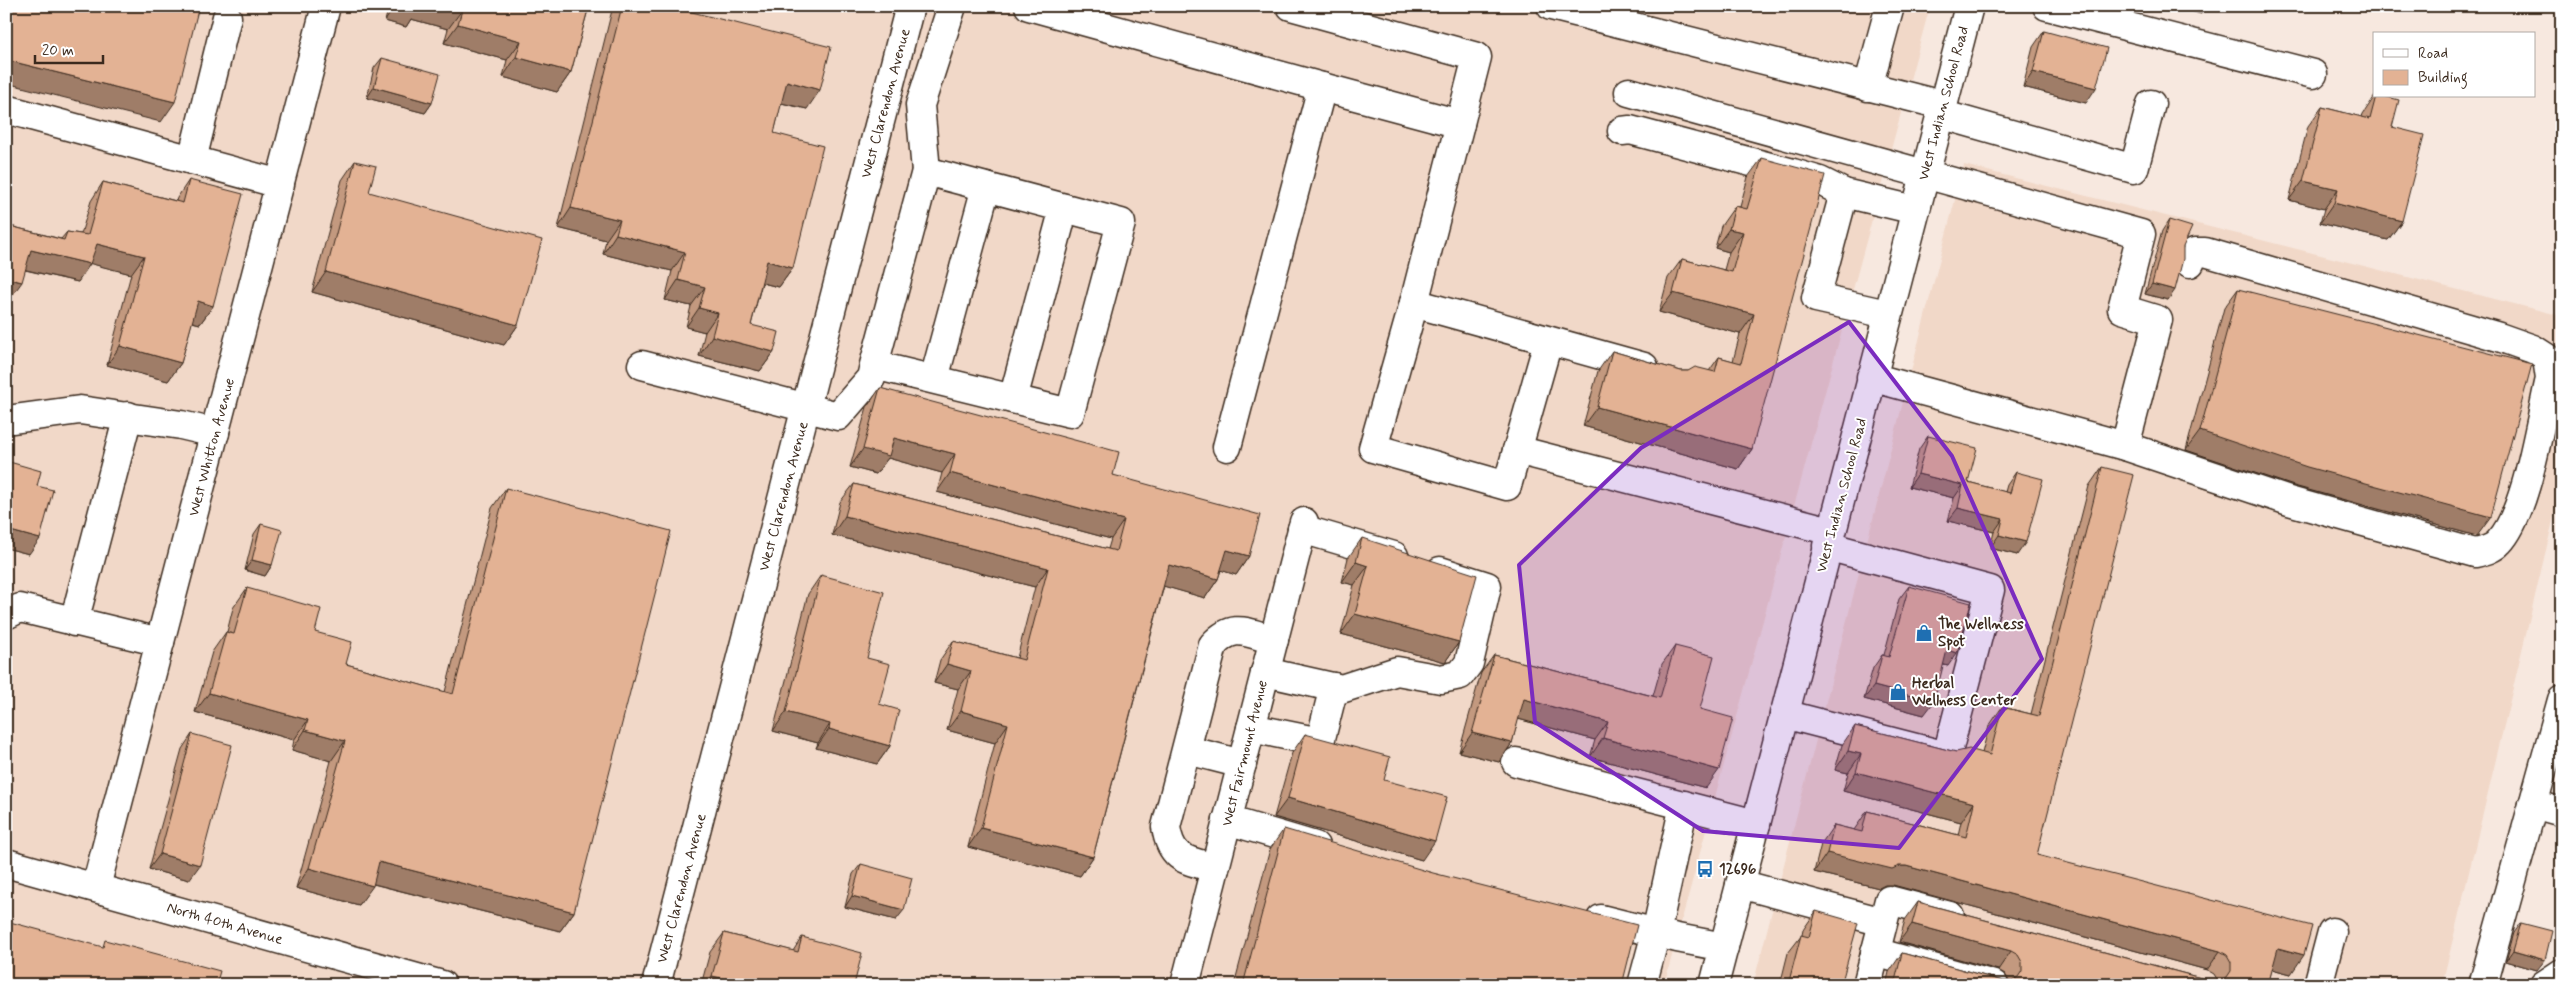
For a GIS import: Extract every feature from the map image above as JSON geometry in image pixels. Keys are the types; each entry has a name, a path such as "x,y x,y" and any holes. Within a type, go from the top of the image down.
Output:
{"street":[{"name":"West Whitton Avenue","path":"96,887 326,6"},
{"name":"West Clarendon Avenue","path":"656,985 910,6"},
{"path":"642,365 838,416 871,378 926,171 920,105 952,6"},
{"path":"1029,6 1322,88 1460,124"},
{"path":"1291,6 1477,57 1414,303 1373,448 1507,486 1548,342"},
{"path":"1551,6 1596,12 1868,87 2134,169 2151,104"},
{"path":"1868,87 1890,6"},
{"name":"West Indian School Road","path":"1714,985 1887,314 1969,6"},
{"path":"2047,6 2313,74"},
{"path":"192,160 226,17"},
{"path":"1227,447 1322,88"},
{"path":"1630,92 2141,234 2122,309 2158,320 2125,446"},
{"path":"6,109 280,184"},
{"path":"1622,131 1630,130 1793,173 1820,181 1844,193 1915,210"},
{"path":"874,365 1070,413 1122,223 926,171"},
{"path":"934,379 986,187"},
{"path":"1844,193 1816,298 1887,314"},
{"path":"1013,399 1064,208"},
{"path":"1871,377 2125,446 2289,501 2475,553 2488,550 2500,542 2520,508 2550,379 2547,358 2533,349 2499,337 2205,252 2195,252 2190,263"},
{"path":"1414,303 1671,375"},
{"path":"6,420 80,410 128,416 215,433"},
{"path":"74,622 128,416"},
{"path":"1517,450 1829,539 1990,590 1947,756 1784,714"},
{"name":"West Fairmount Avenue","path":"1185,985 1303,526 1487,586 1468,663 1460,675 1441,678 1397,671 1342,689 1334,687"},
{"path":"6,615 20,608 160,642"},
{"path":"1215,868 1179,856 1169,843 1166,827 1214,646 1224,634 1234,630 1274,640"},
{"path":"1251,728 1320,742 1334,687 1265,672"},
{"path":"2484,985 2562,700"},
{"path":"1186,750 1242,764"},
{"path":"1516,762 1756,824"},
{"path":"2533,804 2562,812"},
{"path":"1642,985 1656,933 1684,805"},
{"path":"1227,820 1338,852"},
{"name":"North 40th Avenue","path":"6,863 442,985"},
{"path":"1740,884 1883,922"},
{"path":"1867,985 1890,900 1975,923"},
{"path":"1572,912 1656,933 1724,947"},
{"path":"2318,985 2332,932"},
{"path":"1875,952 1994,985"},
{"path":"2544,985 2562,973"}],"highlighted area":[{"path":"1849,322 1952,456 2042,659 1899,848 1703,831 1535,722 1519,565 1641,448"}],"shaded area":[{"path":"6,6 1930,6 1664,985 6,985"},
{"path":"1964,165 2562,316 2562,483 2442,985 1753,985"}],"building":[{"path":"6,6 199,6 175,102 6,60"},
{"path":"449,6 589,6 571,72 516,57 521,41 458,24 462,10"},
{"path":"622,6 668,6 831,47 820,90 787,81 774,133 823,146 793,268 767,261 751,325 779,332 774,352 712,336 718,313 699,308 705,287 678,280 685,252 616,234 620,220 571,208"},
{"path":"2044,31 2107,48 2096,88 2033,72"},
{"path":"382,58 440,74 432,103 374,87"},
{"path":"2375,98 2399,100 2392,127 2424,135 2402,221 2334,203 2338,189 2303,181 2322,107 2370,119"},
{"path":"1762,158 1825,175 1752,449 1597,407 1612,351 1681,371 1688,371 1695,367 1715,372 1719,357 1741,363 1754,314 1673,293 1682,259 1732,272 1743,232 1729,229 1735,206 1747,209"},
{"path":"355,161 376,166 369,192 542,240 518,325 326,272"},
{"path":"189,180 243,194 213,306 198,301 181,363 120,346 144,256 97,244 90,264 31,250 22,282 6,278 6,225 64,240 67,232 88,235 103,182 183,203"},
{"path":"2169,220 2192,227 2183,247 2183,259 2175,290 2152,284"},
{"path":"2238,289 2532,364 2491,517 2307,467 2200,431"},
{"path":"880,388 1119,452 1113,475 1260,515 1249,556 1227,550 1218,579 1169,565 1093,857 981,828 1008,724 961,711 971,671 947,664 953,641 1024,660 1048,568 845,516 854,484 1116,551 1124,520 950,473 955,454 894,438 889,456 863,449"},
{"path":"1928,436 1977,448 1968,482 2010,493 2016,472 2043,479 2026,542 1999,535 2003,519 1958,508 1963,485 1918,474"},
{"path":"6,461 41,471 37,486 53,490 40,539 7,530 10,518 6,517"},
{"path":"2102,467 2134,475 2037,855 2312,926 2304,955 2278,948 2268,985 1894,985 1902,953 2003,981 2012,981 2022,971 2022,962 2018,955 2011,951 1912,924 1918,902 2212,981 2221,981 2231,971 2231,962 2227,955 2220,951 1906,866 1892,869 1827,853 1834,825 1862,832 1867,811 1966,837 1974,803 1856,772 1861,754 1848,751 1855,726 1956,752 1969,749 1990,755 2002,707 2039,716"},
{"path":"506,488 671,531 574,912 379,862 373,886 309,868 345,741 305,730 308,720 209,693 226,632 234,634 247,588 321,609 315,632 352,642 346,664 453,694"},
{"path":"261,524 282,530 272,565 252,560"},
{"path":"1362,538 1477,575 1459,642 1355,614 1368,566 1356,562"},
{"path":"821,575 884,592 867,658 890,664 879,704 899,710 890,746 829,729 830,724 786,712"},
{"path":"1909,586 1971,603 1957,653 1947,650 1934,702 1874,686 1882,655 1889,657"},
{"path":"1675,646 1714,656 1700,709 1733,718 1719,770 1603,738 1608,722 1524,699 1512,743 1472,733 1494,655 1660,698"},
{"path":"192,734 232,745 200,865 160,854"},
{"path":"1305,734 1390,757 1384,780 1447,797 1435,841 1288,798"},
{"path":"1284,829 1433,873 1637,925 1622,985 1243,985"},
{"path":"861,864 912,878 904,910 852,896"},
{"path":"1816,911 1858,923 1841,985 1788,985 1801,935 1809,937"},
{"path":"6,921 103,947 105,940 220,971 216,985 6,985"},
{"path":"2521,923 2552,931 2545,960 2513,951"},
{"path":"724,933 798,952 802,937 862,953 854,985 734,985 735,981 712,976"},
{"path":"2408,982 2421,985 2407,985"}],"place":[{"name":"The Wellness Spot","path":"1924,633"},
{"name":"Herbal Wellness Center","path":"1898,692"},
{"name":"12696","path":"1705,869"}]}
